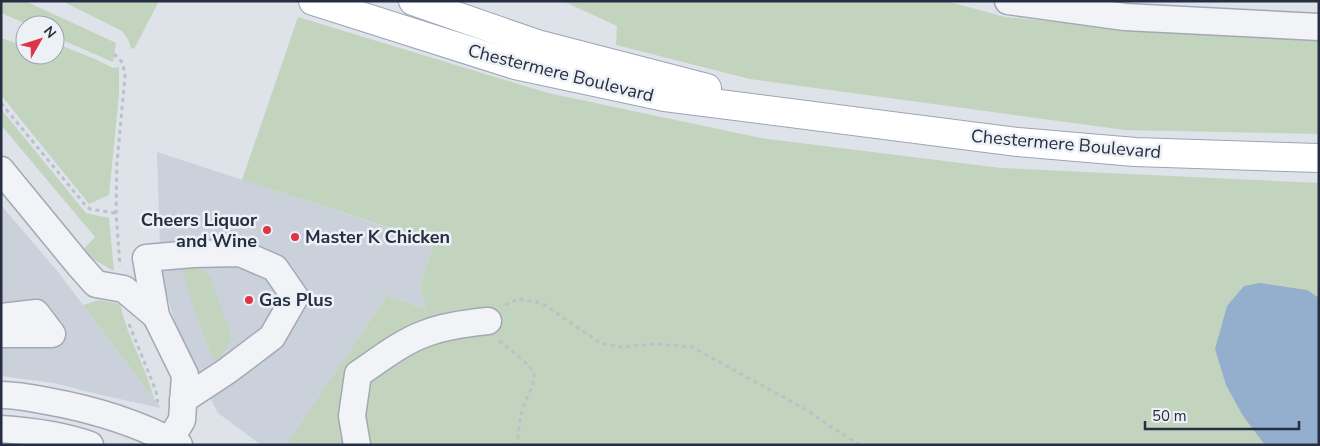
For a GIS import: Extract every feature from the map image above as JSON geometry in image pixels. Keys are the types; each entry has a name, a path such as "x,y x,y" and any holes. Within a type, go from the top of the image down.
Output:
{"main road":[{"name":"Chestermere Boulevard","path":"313,1 516,66 665,98 1018,142 1135,152 1319,158"},
{"name":"Chestermere Boulevard","path":"413,1 537,44 815,117"}],"street":[{"path":"1008,1 1125,9 1319,27"},
{"path":"1,170 79,266 96,284 122,288 156,316"},
{"path":"1,395 37,399 97,412 172,443 182,420 183,400 185,375 156,316 146,258 240,253 275,268 295,297 272,337 227,371 183,400"},
{"path":"1,317 36,313 52,334 1,334"},
{"path":"357,445 352,416 358,374 396,348 424,333 488,321"},
{"path":"1,429 21,430 73,439 90,445"}],"path":[{"path":"114,54 123,62 124,77 116,162 116,213 122,288 130,327 143,355 156,391 159,410"},
{"path":"1,103 86,206 90,209 116,213"},
{"path":"518,445 520,420 525,402 534,385 534,372 523,360 488,332 488,321 499,308 518,299 542,303 600,343 620,347 658,344 692,347 805,409 861,445"}],"shaded area":[{"path":"157,152 399,231 436,234 420,287 427,310 387,295 286,445 261,445 218,413 183,346 161,278"},
{"path":"1,205 58,272 161,408 54,383 1,376"}],"green space":[{"path":"1,1 25,1 55,15 15,15 15,19 1,13"},
{"path":"62,1 159,1 134,49 131,48 128,39 122,31"},
{"path":"558,1 946,1 1005,17 1130,29 1319,41 1319,134 1125,130 750,79 616,45 617,26 567,3"},
{"path":"298,17 548,93 761,138 1001,168 1319,183 1319,445 286,445 387,295 427,310 420,287 436,234 400,231 242,180"},
{"path":"65,19 116,43 113,62 65,41"},
{"path":"1,38 15,43 15,65 65,65 65,47 113,68 119,67 119,94 109,195 89,204 1,95"},
{"path":"1,109 86,213 109,218 114,271 91,258 84,249 95,237 1,125"},
{"path":"188,265 204,271 210,276 229,329 230,342 218,361 213,359 193,307 182,268"},
{"path":"98,300 120,304 154,399 83,305"}],"water":[{"path":"1260,283 1307,290 1319,298 1319,445 1265,445 1243,416 1226,385 1215,349 1227,306 1244,286"}],"place":[{"name":"Cheers Liquor and Wine","path":"267,230"},
{"name":"Master K Chicken","path":"295,237"},
{"name":"Gas Plus","path":"249,300"}]}
